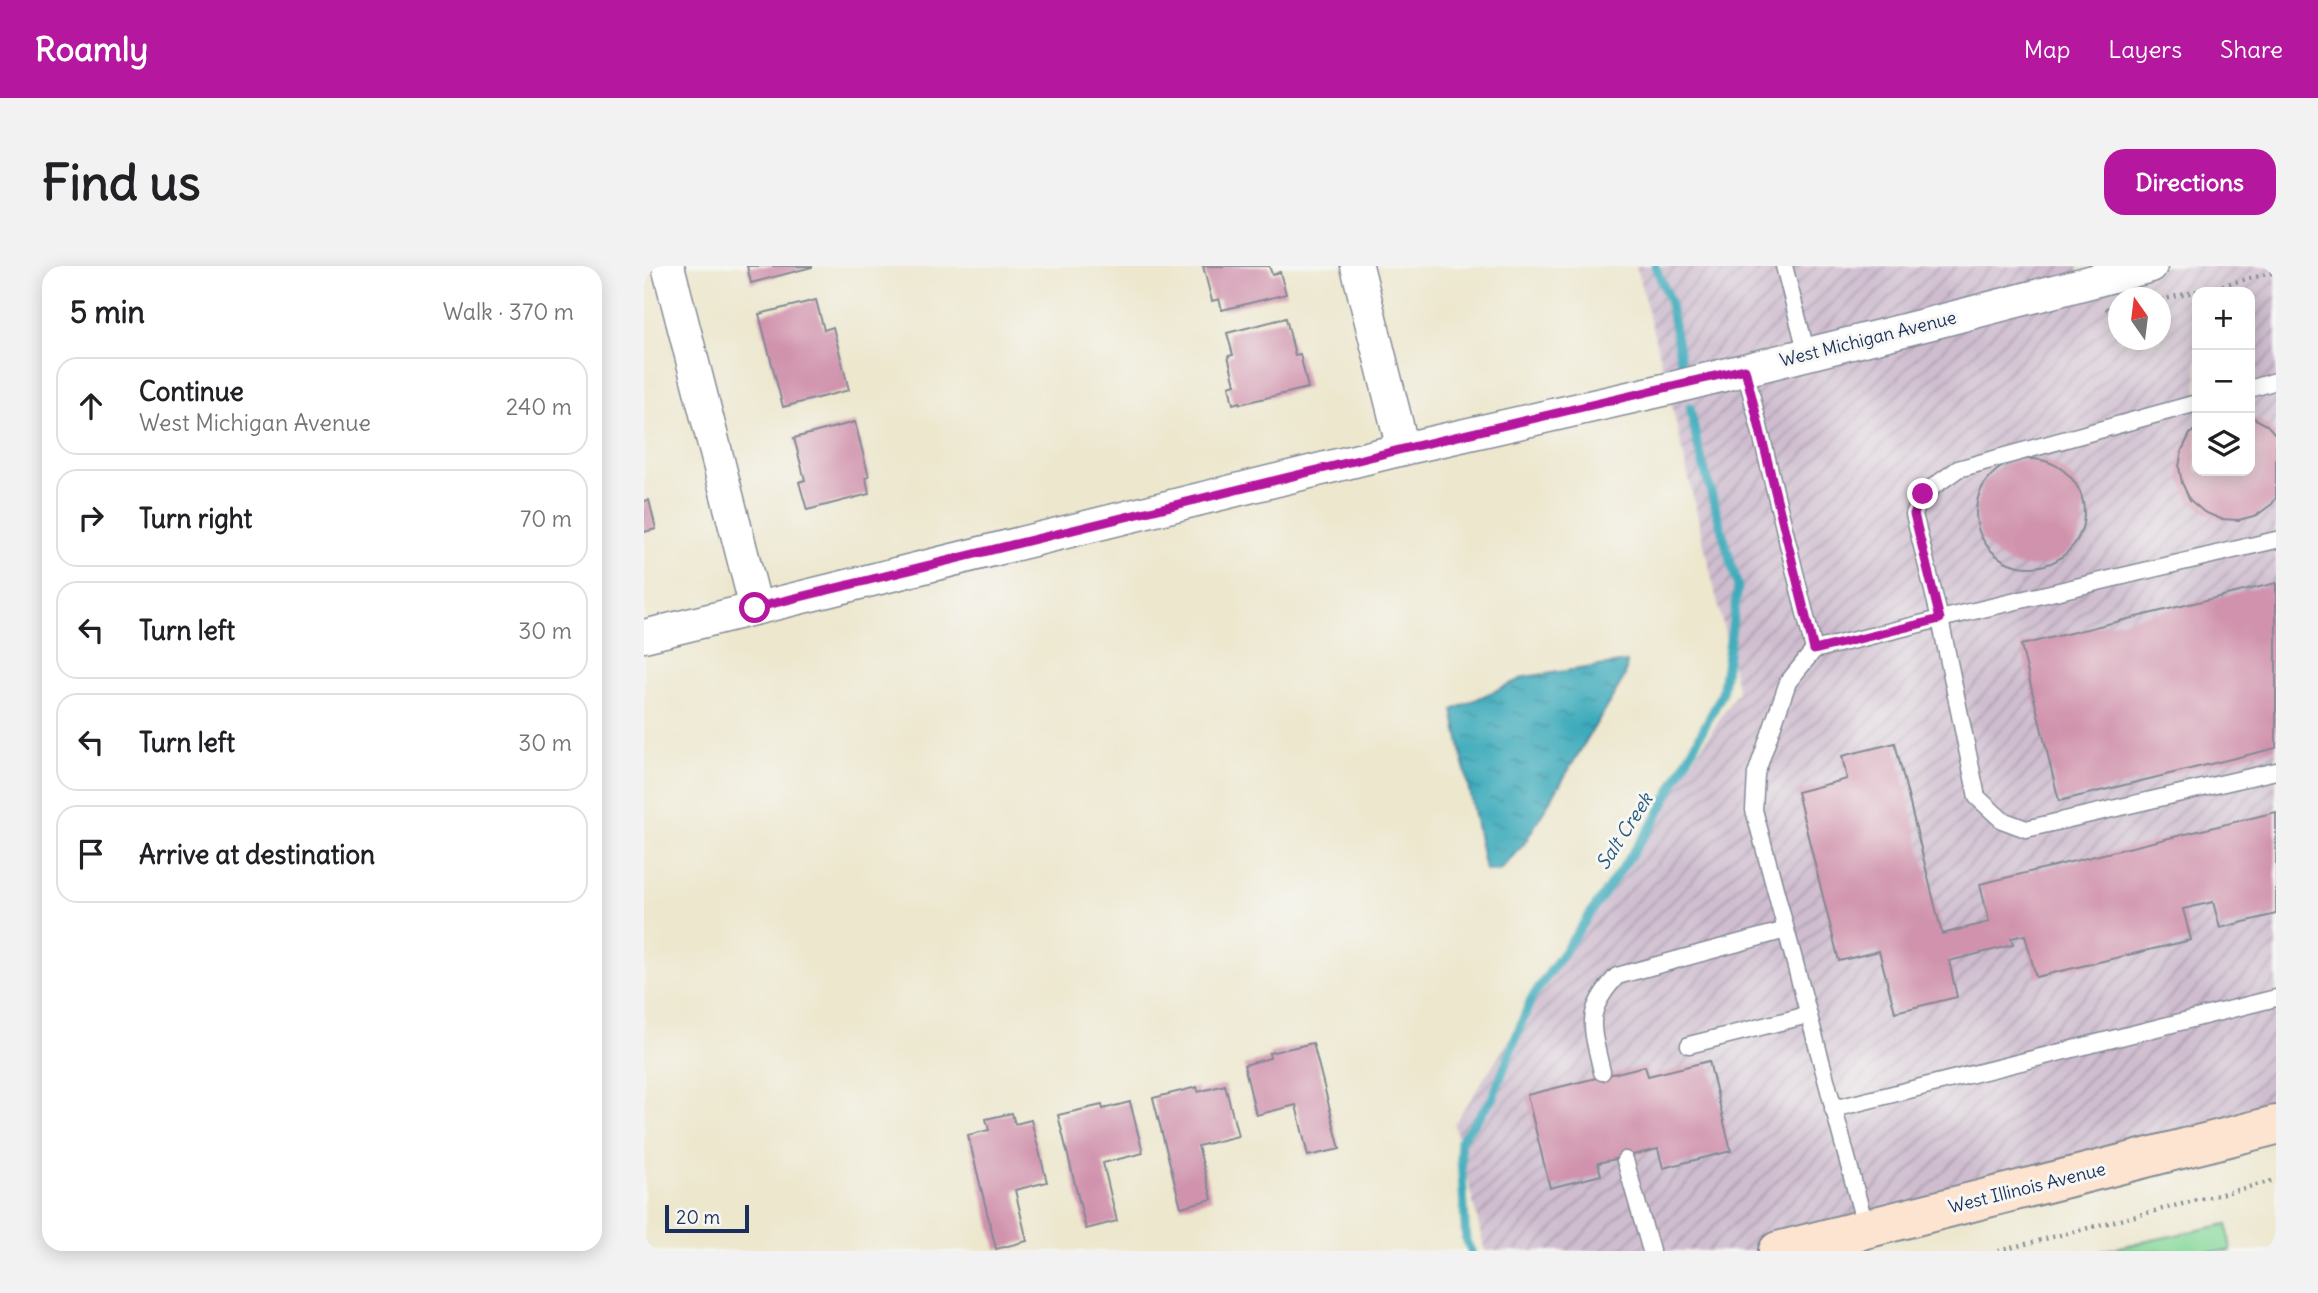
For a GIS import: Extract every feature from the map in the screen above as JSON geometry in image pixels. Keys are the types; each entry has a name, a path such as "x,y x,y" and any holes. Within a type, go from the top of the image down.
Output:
{"main road":[{"name":"West Illinois Avenue","path":"1778,1251 2276,1125"}],"street":[{"path":"668,266 755,608"},
{"path":"1357,266 1403,449"},
{"name":"West Michigan Avenue","path":"644,635 1403,449 1807,354 2151,266"}],"lane":[{"path":"1784,266 1807,354"},
{"path":"1745,369 1814,650"},
{"path":"2255,387 2276,381"},
{"path":"2192,404 1958,469 1923,494 1914,514 1940,619 1978,797 2002,820 2026,829 2276,771"},
{"path":"1866,1229 1754,810 1756,774 1788,681 1814,650 2276,540"},
{"path":"1602,1072 1593,1034 1592,1016 1601,993 1617,976 1786,929"},
{"path":"1833,1109 2276,998"},
{"path":"1689,1045 1808,1015"},
{"path":"1625,1160 1651,1251"}],"path":[{"path":"2171,298 2276,272"},
{"path":"1998,1251 2276,1180"}],"shaded area":[{"path":"1636,266 2077,266 2081,284 2151,266 2276,266 2276,1125 1778,1251 1485,1251 1454,1124 1738,691 1668,389"}],"green space":[{"path":"2227,1224 2231,1251 2101,1251"}],"water":[{"path":"1627,662 1625,676 1524,844 1499,871 1485,870 1453,710 1525,677"}],"building":[{"path":"747,266 812,266 812,267 751,283"},
{"path":"1203,266 1269,266 1272,274 1280,272 1286,294 1222,310 1219,299 1212,301"},
{"path":"816,300 824,330 833,327 849,390 783,407 759,314"},
{"path":"1286,318 1295,355 1300,354 1308,388 1233,404 1229,386 1235,384 1228,356 1233,355 1227,333"},
{"path":"2255,419 2267,425 2276,435 2276,498 2272,504 2257,515 2239,520 2221,519 2204,512 2190,500 2182,483 2179,467 2182,450 2192,432 2192,476 2255,476"},
{"path":"855,422 869,477 866,478 869,494 807,510 799,482 805,480 794,438"},
{"path":"2030,459 2050,464 2068,475 2079,493 2084,513 2079,533 2068,551 2050,562 2030,567 2010,562 1992,551 1981,533 1976,513 1981,493 1992,475 2010,464"},
{"path":"649,500 656,529 644,532 644,501"},
{"path":"2276,583 2276,748 2059,801 2021,645"},
{"path":"1895,743 1942,934 1989,922 1980,884 2276,812 2276,914 2220,928 2213,902 2183,909 2191,940 2036,977 2025,935 2011,938 2013,945 1949,961 1957,997 1895,1012 1879,951 1839,961 1797,792 1847,779 1842,756"},
{"path":"1313,1043 1340,1149 1308,1156 1296,1105 1256,1115 1244,1065 1270,1058 1269,1053"},
{"path":"1709,1061 1731,1151 1663,1168 1658,1149 1598,1163 1601,1175 1550,1188 1527,1095 1645,1066 1648,1076"},
{"path":"1225,1085 1238,1136 1198,1146 1212,1199 1181,1207 1153,1098 1197,1087 1198,1092"},
{"path":"1130,1102 1143,1153 1103,1163 1117,1221 1086,1229 1058,1115"},
{"path":"1012,1113 1015,1124 1031,1120 1047,1182 1015,1190 1027,1241 996,1249 968,1135 989,1130 986,1119"}],"waterway":[{"name":"Salt Creek","path":"1655,266 1669,299 1681,361"},
{"name":"Salt Creek","path":"1471,1251 1466,1241 1460,1141 1492,1099 1531,999 1654,822 1722,694 1738,587 1697,443 1690,407"}],"route":[{"path":"755,608 1403,449 1745,369 1814,650 1940,619 1914,514 1923,494"}]}
